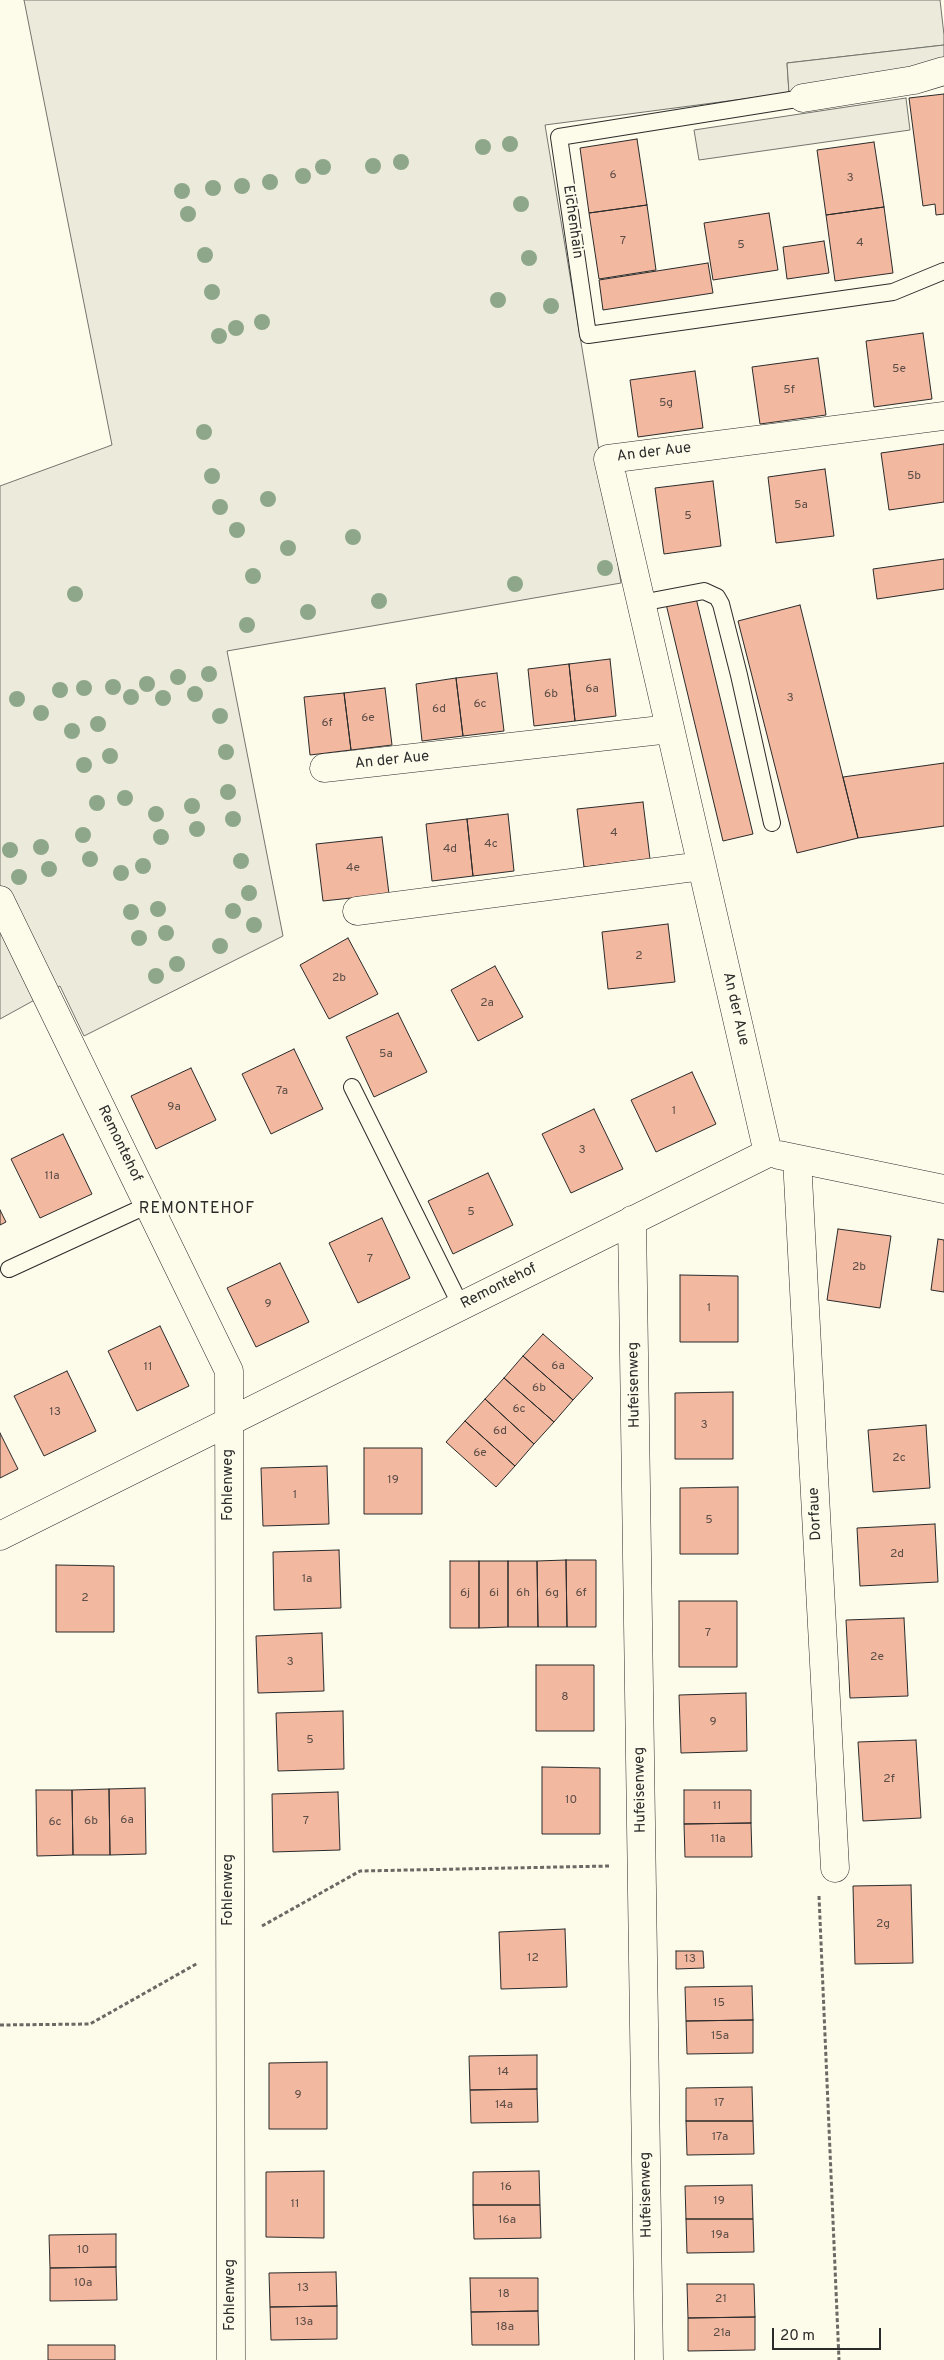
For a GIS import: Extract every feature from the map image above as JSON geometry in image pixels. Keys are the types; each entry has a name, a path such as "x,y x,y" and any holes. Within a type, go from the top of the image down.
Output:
{"street":[{"name":"Eichenhain","path":"803,98 914,80 944,71"},
{"name":"An der Aue","path":"768,1153 608,459 944,416"},
{"name":"An der Aue","path":"324,768 670,729"},
{"path":"357,911 702,866"},
{"name":"Remontehof","path":"0,900 229,1371 229,1421"},
{"path":"768,1153 944,1189"},
{"name":"Remontehof","path":"0,1536 768,1153"},
{"name":"Dorfaue","path":"797,1159 835,1868"},
{"name":"Hufeisenweg","path":"632,1220 649,2360"},
{"name":"Fohlenweg","path":"229,1421 231,2360"}],"lane":[{"name":"Eichenhain","path":"803,98 559,136 588,336 893,292 944,271"},
{"path":"641,603 704,591 717,597 721,604 772,823"},
{"path":"352,1087 461,1306"},
{"path":"8,1269 148,1205"}],"path":[{"path":"0,2025 90,2024 360,1871 642,1865"},
{"path":"835,1868 819,1888 839,2360"}],"shaded area":[{"path":"24,0 940,0 944,35 944,45 787,63 789,93 545,125 621,583 227,651 283,936 84,1036 60,986 0,1019 0,486 112,445"},
{"path":"944,45 944,68 789,93 787,63"},
{"path":"906,98 910,130 699,160 694,130"}],"building":[{"path":"944,94 944,214 936,215 935,204 923,206 909,98"},
{"path":"637,139 647,205 589,213 580,148"},
{"path":"874,142 884,207 826,215 817,150"},
{"path":"647,205 656,270 599,279 589,213"},
{"path":"884,207 893,273 835,281 826,215"},
{"path":"769,213 778,270 713,280 704,223"},
{"path":"824,241 829,273 787,279 783,247"},
{"path":"708,263 713,293 603,310 599,280"},
{"path":"923,333 932,399 874,407 866,341"},
{"path":"818,358 826,415 760,424 752,367"},
{"path":"695,371 703,428 638,437 630,380"},
{"path":"944,444 944,502 889,510 881,453"},
{"path":"825,469 834,536 776,543 768,477"},
{"path":"713,481 721,546 664,554 655,488"},
{"path":"944,559 944,589 877,599 873,569"},
{"path":"696,598 753,834 723,841 666,604"},
{"path":"800,605 858,838 797,853 738,621"},
{"path":"610,659 616,716 575,721 569,664"},
{"path":"569,664 575,721 534,726 528,669"},
{"path":"497,673 504,731 463,736 456,678"},
{"path":"456,678 463,736 422,741 416,684"},
{"path":"385,688 392,745 351,750 344,693"},
{"path":"344,693 351,750 310,755 304,697"},
{"path":"944,763 944,826 858,838 843,777"},
{"path":"643,802 650,859 584,867 577,809"},
{"path":"508,814 514,871 473,876 467,819"},
{"path":"467,819 473,876 432,881 426,824"},
{"path":"382,837 389,894 323,901 316,844"},
{"path":"668,924 675,982 608,989 602,932"},
{"path":"348,938 378,994 329,1019 300,965"},
{"path":"495,966 523,1017 478,1041 451,990"},
{"path":"398,1013 427,1072 374,1097 346,1037"},
{"path":"294,1049 323,1109 271,1134 242,1074"},
{"path":"191,1068 216,1120 156,1149 131,1096"},
{"path":"692,1072 716,1124 656,1152 631,1100"},
{"path":"594,1109 623,1169 571,1193 542,1134"},
{"path":"63,1134 92,1194 40,1218 11,1159"},
{"path":"488,1173 513,1225 453,1254 428,1201"},
{"path":"0,1210 6,1222 0,1225"},
{"path":"382,1218 410,1278 358,1303 329,1243"},
{"path":"838,1229 891,1236 880,1308 827,1300"},
{"path":"938,1239 944,1240 944,1292 931,1290"},
{"path":"280,1263 309,1322 256,1347 227,1288"},
{"path":"680,1275 738,1276 738,1342 680,1342"},
{"path":"160,1326 189,1386 137,1411 108,1351"},
{"path":"543,1334 593,1378 573,1400 523,1356"},
{"path":"523,1356 573,1400 554,1422 504,1378"},
{"path":"67,1371 96,1431 44,1456 14,1396"},
{"path":"504,1378 554,1422 534,1444 485,1399"},
{"path":"733,1392 733,1459 675,1459 675,1393"},
{"path":"485,1399 534,1444 515,1466 465,1421"},
{"path":"465,1421 515,1466 496,1487 446,1442"},
{"path":"926,1425 930,1488 873,1492 868,1430"},
{"path":"0,1433 18,1469 0,1478"},
{"path":"364,1448 422,1448 422,1514 364,1514"},
{"path":"327,1466 329,1524 263,1526 261,1468"},
{"path":"738,1487 738,1554 680,1554 680,1488"},
{"path":"935,1524 938,1582 860,1586 857,1528"},
{"path":"339,1550 341,1608 274,1610 273,1552"},
{"path":"566,1560 596,1560 596,1627 567,1627"},
{"path":"566,1560 567,1627 538,1627 537,1561"},
{"path":"450,1561 479,1561 479,1628 450,1628"},
{"path":"479,1561 508,1561 508,1627 479,1628"},
{"path":"508,1561 537,1561 538,1627 508,1627"},
{"path":"56,1565 114,1566 114,1632 56,1632"},
{"path":"679,1601 737,1601 737,1667 679,1667"},
{"path":"904,1618 908,1696 850,1698 846,1620"},
{"path":"322,1633 324,1691 258,1693 256,1636"},
{"path":"536,1665 594,1665 594,1731 536,1731"},
{"path":"746,1693 747,1751 681,1753 679,1695"},
{"path":"343,1711 344,1769 278,1771 276,1713"},
{"path":"916,1740 921,1818 863,1821 858,1742"},
{"path":"542,1767 600,1768 600,1834 542,1834"},
{"path":"145,1788 146,1854 110,1855 109,1789"},
{"path":"109,1789 110,1855 73,1855 72,1790"},
{"path":"36,1790 72,1790 73,1855 37,1856"},
{"path":"684,1790 751,1790 751,1823 684,1824"},
{"path":"338,1792 340,1850 273,1852 272,1794"},
{"path":"751,1823 752,1857 685,1857 684,1824"},
{"path":"911,1885 913,1963 855,1964 853,1886"},
{"path":"565,1929 567,1987 501,1989 499,1932"},
{"path":"676,1951 703,1951 704,1968 676,1969"},
{"path":"752,1986 753,2020 686,2021 685,1987"},
{"path":"753,2020 753,2053 687,2054 686,2021"},
{"path":"537,2055 537,2089 470,2090 469,2056"},
{"path":"327,2062 327,2129 269,2129 269,2063"},
{"path":"752,2087 753,2121 686,2121 686,2088"},
{"path":"537,2089 538,2122 471,2123 470,2090"},
{"path":"686,2121 753,2121 754,2154 687,2155"},
{"path":"324,2171 324,2238 266,2237 266,2172"},
{"path":"539,2171 540,2205 473,2205 473,2172"},
{"path":"752,2185 753,2219 686,2219 685,2186"},
{"path":"473,2205 540,2205 541,2238 474,2239"},
{"path":"686,2219 753,2219 754,2252 687,2253"},
{"path":"116,2234 116,2267 50,2268 49,2235"},
{"path":"116,2267 117,2300 50,2301 50,2268"},
{"path":"336,2272 337,2306 270,2307 269,2273"},
{"path":"470,2278 538,2278 538,2311 471,2312"},
{"path":"687,2284 754,2284 755,2317 688,2318"},
{"path":"337,2306 337,2339 271,2340 270,2307"},
{"path":"538,2311 539,2345 472,2345 471,2312"},
{"path":"755,2317 755,2350 688,2351 688,2318"},
{"path":"48,2345 115,2345 115,2360 48,2360"}],"district":[{"name":"REMONTEHOF","path":"197,1210"}]}
